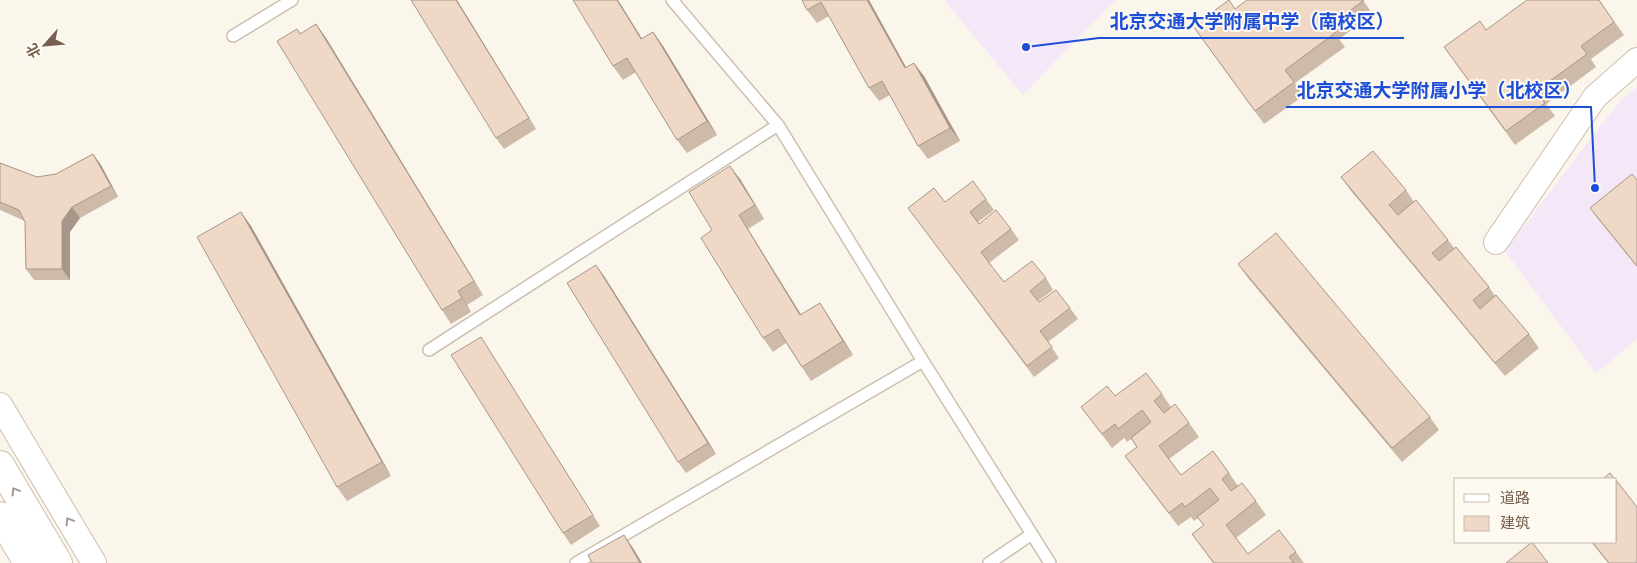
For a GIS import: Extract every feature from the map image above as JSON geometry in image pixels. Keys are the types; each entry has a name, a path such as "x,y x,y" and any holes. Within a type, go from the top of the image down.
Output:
{"main road":[{"path":"0,465 58,563"},
{"path":"0,516 28,563"}],"street":[{"path":"1496,242 1595,97 1637,60"},
{"path":"0,405 94,563"}],"lane":[{"path":"233,36 292,0"},
{"path":"672,0 778,125 922,361 1050,563"},
{"path":"429,350 778,125"},
{"path":"576,563 922,361"},
{"path":"989,563 1032,534"}],"shaded area":[{"path":"944,0 1115,0 1023,95"},
{"path":"1637,87 1637,339 1596,373 1505,251 1601,125 1622,99"}],"building":[{"path":"411,0 456,0 529,118 496,138"},
{"path":"573,0 617,0 641,39 653,32 707,121 677,140 627,58 613,66"},
{"path":"802,0 867,0 905,68 914,63 950,128 918,146 882,81 869,88 821,2 807,10"},
{"path":"1229,0 1235,9 1247,0 1363,1 1330,25 1335,33 1285,70 1294,82 1255,111 1193,26"},
{"path":"1527,0 1599,0 1614,22 1581,46 1587,54 1536,91 1545,103 1506,131 1444,47 1480,21 1486,30"},
{"path":"316,24 474,281 458,291 462,298 442,310 277,41 297,29 300,34"},
{"path":"1373,151 1406,190 1389,205 1398,215 1416,200 1448,240 1432,253 1439,261 1456,247 1489,287 1473,300 1480,309 1496,295 1529,334 1495,363 1341,177"},
{"path":"93,154 111,186 72,207 62,221 62,269 26,269 25,222 19,210 0,202 0,163 37,177 56,174"},
{"path":"730,166 755,205 739,215 800,315 820,303 843,341 802,367 778,329 763,338 701,238 712,230 689,192"},
{"path":"1632,174 1637,180 1637,266 1590,208"},
{"path":"973,181 986,199 970,212 979,224 996,210 1011,229 981,252 993,268 1004,282 1032,261 1046,278 1030,291 1039,302 1056,290 1070,308 1040,331 1052,347 1027,366 908,208 934,188 945,202"},
{"path":"241,212 382,462 337,487 197,237"},
{"path":"1276,233 1430,417 1392,448 1238,264"},
{"path":"596,265 708,443 678,462 567,283"},
{"path":"481,337 593,515 563,533 451,355"},
{"path":"1146,373 1162,394 1154,401 1164,413 1175,404 1189,423 1159,446 1181,475 1213,451 1229,473 1222,479 1231,491 1242,483 1256,501 1226,525 1248,554 1279,530 1296,552 1289,557 1294,563 1214,563 1192,534 1204,525 1197,517 1219,500 1210,488 1185,507 1182,503 1169,513 1125,456 1137,447 1131,438 1151,422 1142,410 1118,429 1115,424 1102,434 1081,407 1107,386 1115,396"},
{"path":"1610,473 1614,478 1604,478"},
{"path":"1617,481 1637,507 1637,563 1609,563 1593,543 1617,543"},
{"path":"624,535 640,563 592,563 588,555"},
{"path":"1533,543 1548,563 1506,563"}],"place":[{"name":"北京交通大学附属中学（南校区）","path":"1026,47"},
{"name":"北京交通大学附属小学（北校区）","path":"1595,188"}]}
